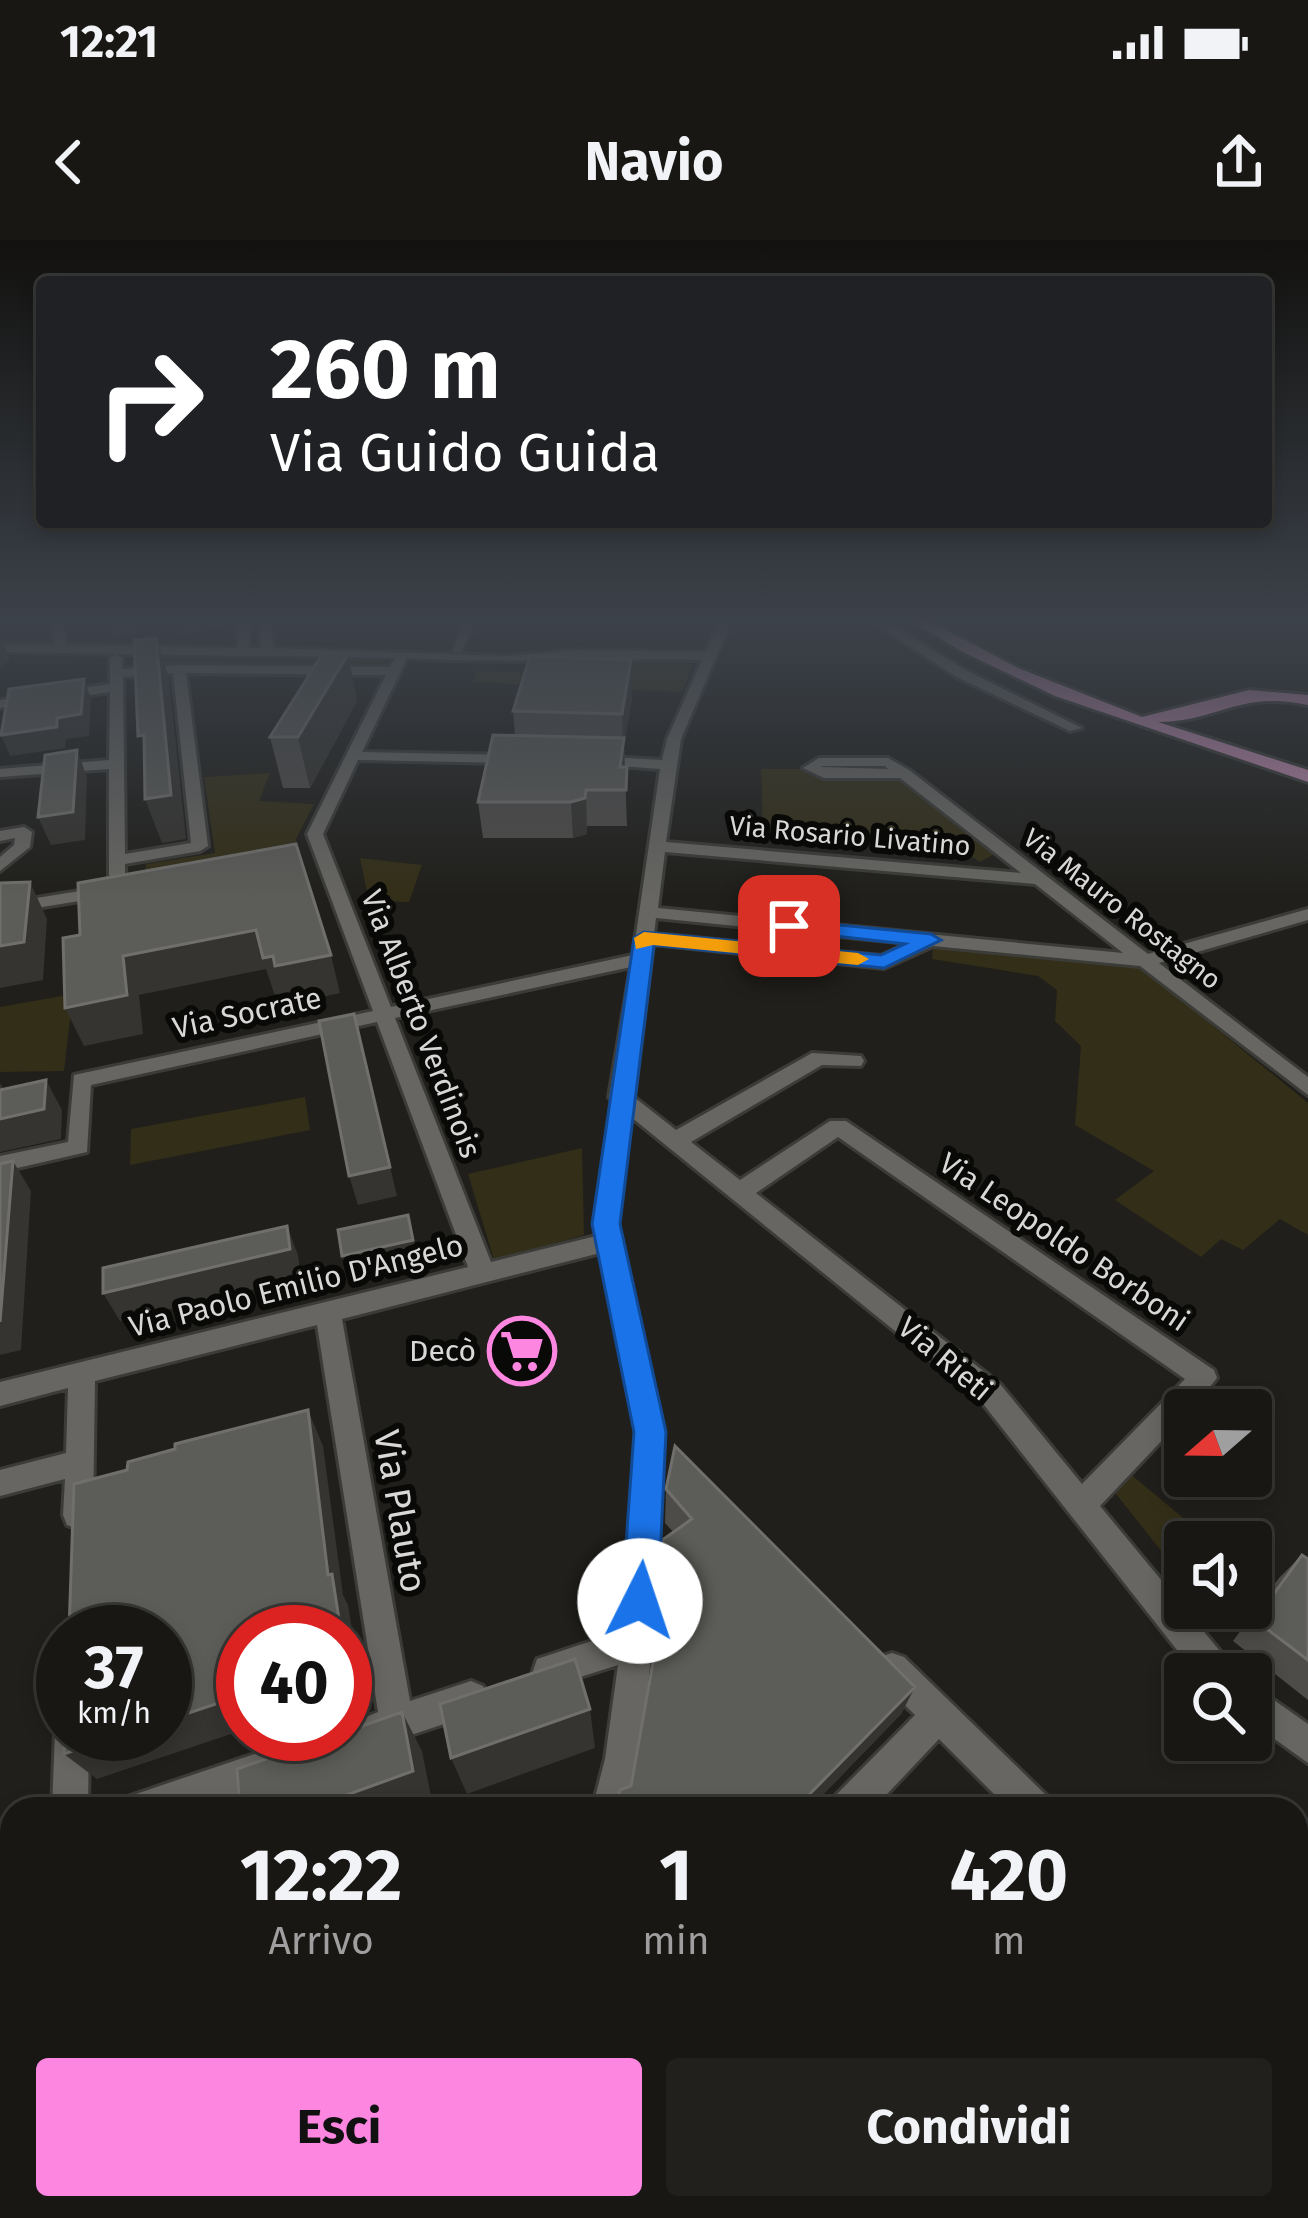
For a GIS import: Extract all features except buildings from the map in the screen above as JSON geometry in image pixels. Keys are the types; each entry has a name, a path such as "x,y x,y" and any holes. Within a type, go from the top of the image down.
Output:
{"main road":[{"path":"1120,714 1308,776"},
{"path":"1140,714 1167,718 1200,714"},
{"path":"1184,737 1185,725 1208,714"},
{"path":"1212,714 1226,738 1258,760"}],"street":[{"path":"116,714 117,890"},
{"path":"117,860 200,847 185,714"},
{"path":"373,714 352,756 524,759"},
{"path":"613,1797 637,1642 650,1432 606,1224 669,761 688,714"},
{"path":"1046,714 1075,728"},
{"name":"Via Alberto Verdinois","path":"352,756 315,834 483,1274"},
{"path":"572,760 669,761"},
{"path":"819,762 888,762 904,773 824,774 810,768 819,762"},
{"path":"0,773 117,764"},
{"name":"Via Mauro Rostagno","path":"904,773 1308,1088"},
{"path":"0,836 23,832 22,848 0,866"},
{"name":"Via Rosario Livatino","path":"657,846 1040,879"},
{"path":"303,859 326,855"},
{"path":"0,909 140,886"},
{"path":"647,912 1145,961 1308,914"},
{"name":"Via Socrate","path":"0,1165 79,1148 81,1080 385,1013 643,949 884,962 931,940"},
{"path":"674,1141 819,1058 854,1061"},
{"name":"Via Rieti","path":"620,1097 990,1392 1200,1653"},
{"name":"Via Leopoldo Borboni","path":"738,1192 838,1126 1204,1378 1080,1508"},
{"name":"Via Paolo Emilio D'Angelo","path":"0,1394 608,1242"},
{"name":"Via Plauto","path":"328,1312 397,1723"},
{"path":"77,1547 82,1374"},
{"path":"650,1432 684,1466"},
{"path":"0,1483 80,1462"},
{"path":"372,1731 637,1642"},
{"path":"871,1649 1022,1797"},
{"path":"859,1797 938,1715"},
{"path":"1272,1718 1308,1746"},
{"path":"70,1797 71,1761"},
{"path":"197,1797 286,1761"}],"shaded area":[{"path":"761,769 804,769 820,778 901,777 998,852 980,862 967,853 763,836"},
{"path":"270,773 259,801 314,804 296,839 297,853 145,874 146,864 215,853 204,777"},
{"path":"360,858 422,865 409,902 369,901"},
{"path":"933,945 1137,964 1308,1103 1308,1235 1280,1219 1243,1250 1221,1239 1201,1257 1115,1200 1154,1171 1075,1125 1081,1046 1055,1021 1057,990 1038,976 932,959"},
{"path":"73,994 64,1071 0,1072 0,1007"},
{"path":"305,1097 310,1130 130,1165 131,1129"},
{"path":"582,1148 584,1235 494,1260 468,1174"},
{"path":"1128,1472 1187,1521 1164,1521 1164,1555 1116,1494"}],"slow traffic":[{"path":"644,944 644,938 858,959"}],"place":[{"name":"Decò","path":"522,1351"}],"route":[{"path":"640,1601 650,1432 606,1224 644,938 884,962 931,940 789,926"}]}
